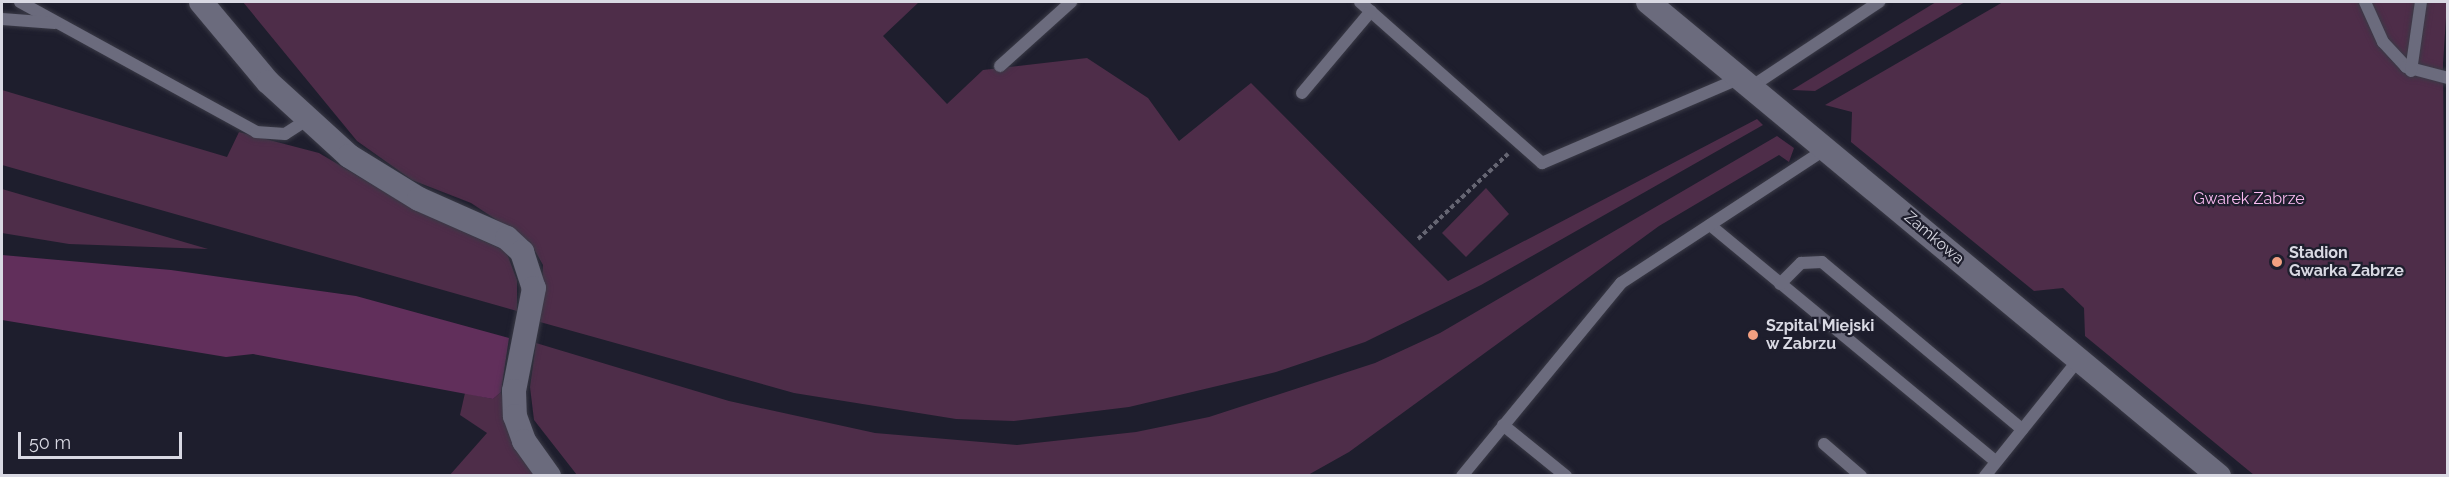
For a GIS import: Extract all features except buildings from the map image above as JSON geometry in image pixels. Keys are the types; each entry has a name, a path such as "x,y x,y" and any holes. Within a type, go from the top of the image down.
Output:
{"street":[{"path":"201,2 305,121 384,179 507,238 522,252 534,288 514,392 515,416 524,441 549,476"},
{"name":"Zamkowa","path":"1648,2 2219,476"}],"lane":[{"path":"20,2 76,29 256,132 285,134 305,121"},
{"path":"1000,66 1071,2"},
{"path":"1360,2 1542,163 1745,82 1879,2"},
{"path":"2365,2 2383,42 2411,71 2448,78"},
{"path":"2411,71 2421,2"},
{"path":"1302,93 1371,11"},
{"path":"2,19 37,18 76,29"},
{"path":"1462,476 1621,283 1826,149"},
{"path":"1710,225 1995,461"},
{"path":"1780,284 1801,263 1822,262 2022,429"},
{"path":"1985,476 2079,359"},
{"path":"1503,425 1566,476"},
{"path":"1824,444 1862,476"}],"path":[{"path":"1418,238 1520,143"}],"green space":[{"path":"243,2 919,2 883,36 947,104 983,70 1087,58 1148,98 1179,141 1251,83 1448,281 1757,119 1763,125 1481,285 1365,342 1276,372 1129,407 1014,421 956,419 794,393 540,322 543,265 530,242 471,203 412,180 357,141"},
{"path":"1936,2 1965,2 1815,91 1792,90"},
{"name":"Gwarek Zabrze","path":"2003,2 2447,2 2443,64 2447,475 2254,475 2085,336 2084,308 2063,288 2034,291 1851,142 1852,112 1825,105"},
{"path":"2,90 227,157 239,132 319,153 417,211 506,251 517,280 517,311 2,165"},
{"path":"1777,136 1794,148 1789,162 1779,155 1659,226 1349,452 1308,475 577,475 534,420 530,387 536,343 729,401 875,433 1017,445 1136,432 1209,417 1375,363 1440,333"},
{"path":"1486,188 1509,214 1466,257 1442,233"},
{"path":"2,189 208,249 69,244 2,233"},
{"path":"501,392 514,445 534,475 449,476 487,433 460,415 465,393 493,399"}],"shaded area":[{"path":"2,255 171,270 356,296 509,338 501,392 493,399 253,354 226,357 2,320"}],"place":[{"name":"Stadion Gwarka Zabrze","path":"2277,262"},
{"name":"Szpital Miejski w Zabrzu","path":"1753,335"}]}
